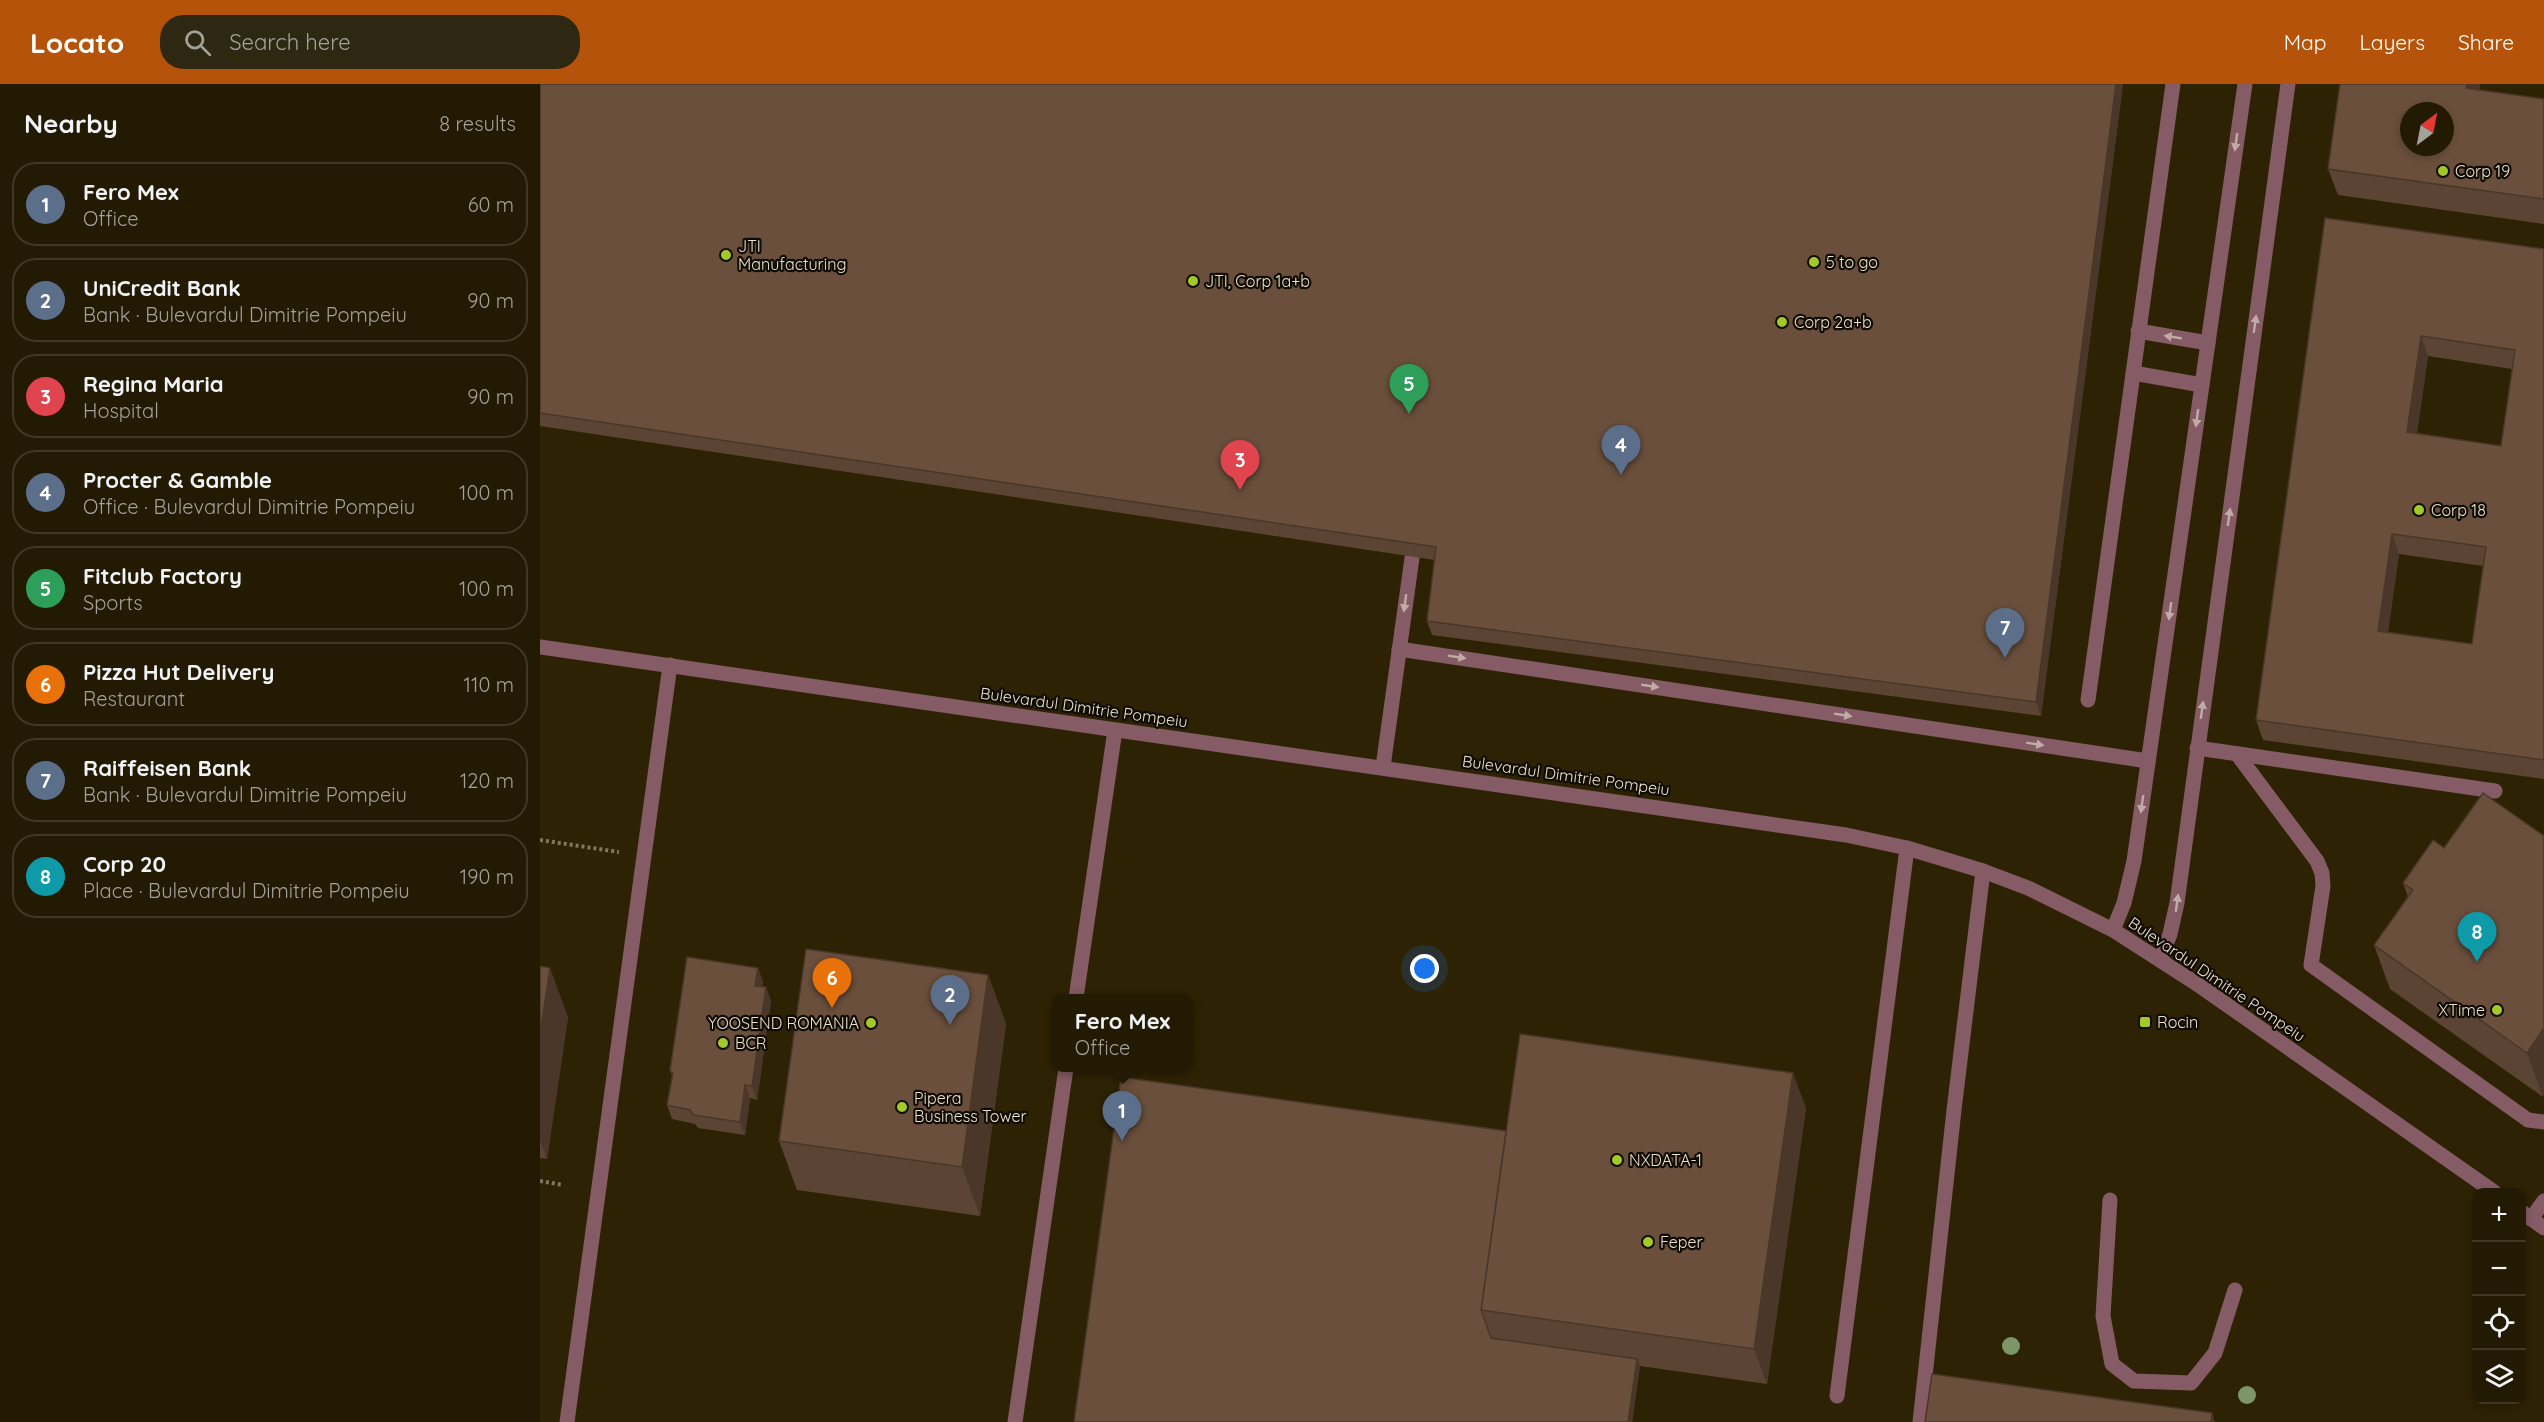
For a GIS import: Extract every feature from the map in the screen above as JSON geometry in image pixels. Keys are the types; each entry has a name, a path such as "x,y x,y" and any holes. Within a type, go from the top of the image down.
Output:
{"street":[{"path":"2088,700 2173,84"},
{"path":"2113,930 2130,880 2245,84"},
{"path":"2161,959 2175,916 2288,84"},
{"path":"2138,331 2208,343"},
{"path":"2133,374 2202,385"},
{"path":"1383,767 1412,558"},
{"name":"Bulevardul Dimitrie Pompeiu","path":"540,647 1846,835 1907,848 1983,871 2028,888 2113,930 2161,959 2488,1188"},
{"path":"1399,649 2148,761"},
{"path":"567,1422 670,665"},
{"path":"1077,994 1115,730"},
{"path":"2197,748 2495,791"},
{"path":"2237,754 2317,861 2322,873 2323,886 2311,965 2528,1120 2544,1122"},
{"path":"1837,1396 1907,848"},
{"path":"1920,1422 1952,1122 1983,871"},
{"path":"1015,1422 1065,1072"},
{"path":"2110,1200 2103,1317 2112,1364 2134,1381 2191,1383 2214,1353 2235,1290"},
{"path":"2544,1201 2526,1215 2544,1228"}],"path":[{"path":"540,840 643,856"},
{"path":"540,1181 563,1185"}],"building":[{"path":"540,84 2116,84 2036,702 1427,621 1436,547 540,413"},
{"name":"Corp 19","path":"2340,84 2467,84 2466,88 2544,99 2544,199 2328,169"},
{"name":"Corp 18","path":"2325,218 2544,249 2544,760 2256,720","holes":["2421,336 2515,350 2501,446 2407,432","2392,534 2486,547 2472,644 2378,631"]},
{"path":"2483,793 2544,836 2544,1028 2527,1053 2374,945 2413,890 2403,883 2433,840 2444,848"},
{"name":"Pipera Business Tower","path":"806,949 988,975 962,1167 779,1141"},
{"name":"BCR","path":"687,957 758,968 755,986 766,987 752,1086 745,1085 740,1122 693,1115 690,1110 667,1105"},
{"path":"540,966 550,968 540,1034"},
{"name":"Feper","path":"1520,1034 1793,1073 1754,1349 1481,1310"},
{"path":"1121,1077 1506,1131 1481,1310 1491,1338 1637,1359 1628,1422 1074,1422"},
{"path":"1932,1374 2212,1413 2211,1422 1925,1422"}],"place":[{"name":"Corp 19","path":"2443,171"},
{"name":"JTI Manufacturing","path":"726,255"},
{"name":"5 to go","path":"1814,262"},
{"name":"JTI, Corp 1a+b","path":"1193,281"},
{"name":"Corp 2a+b","path":"1782,322"},
{"name":"Fitclub Factory","path":"1409,414"},
{"name":"Procter & Gamble","path":"1621,475"},
{"name":"Regina Maria","path":"1240,490"},
{"name":"Corp 18","path":"2419,510"},
{"name":"Raiffeisen Bank","path":"2005,658"},
{"name":"Corp 20","path":"2477,962"},
{"name":"Pizza Hut Delivery","path":"832,1008"},
{"name":"XTime","path":"2497,1010"},
{"name":"Rocin","path":"2145,1022"},
{"name":"YOOSEND ROMANIA","path":"871,1023"},
{"name":"UniCredit Bank","path":"950,1025"},
{"name":"BCR","path":"723,1043"},
{"name":"Pipera Business Tower","path":"902,1107"},
{"name":"Fero Mex","path":"1122,1141"},
{"name":"NXDATA-1","path":"1617,1160"},
{"name":"Feper","path":"1648,1242"}]}
